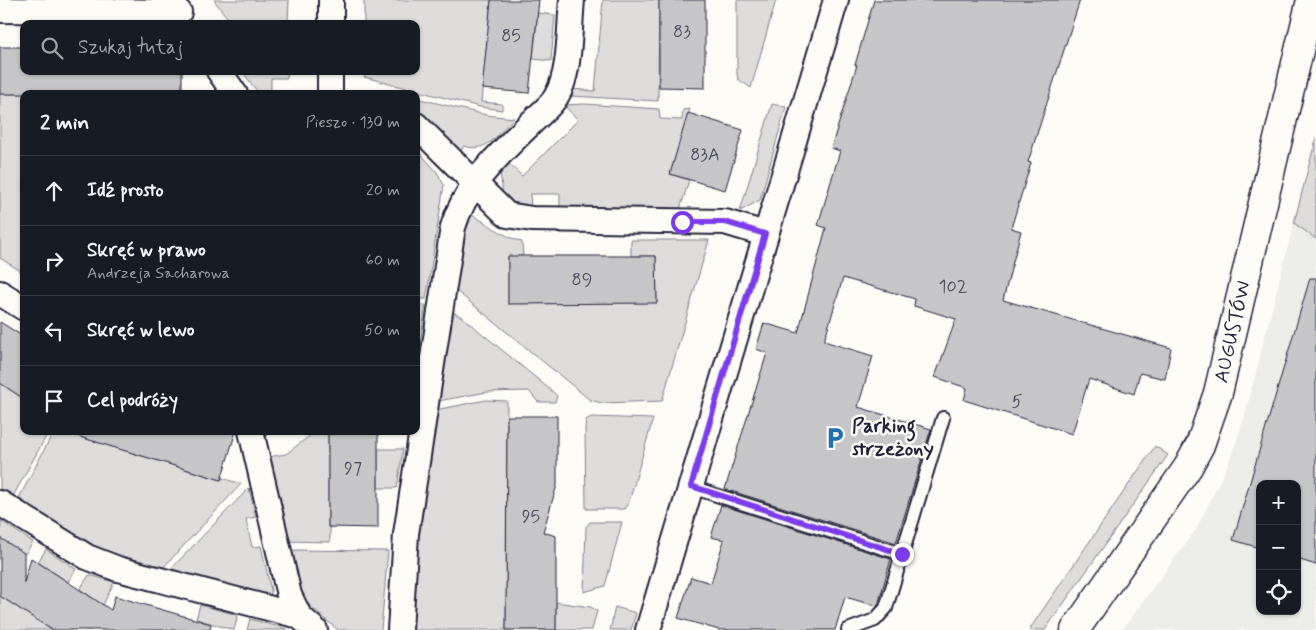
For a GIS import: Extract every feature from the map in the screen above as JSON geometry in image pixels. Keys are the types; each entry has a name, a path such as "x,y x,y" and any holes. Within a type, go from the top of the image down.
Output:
{"street":[{"path":"331,0 331,20"},
{"path":"400,630 406,534 453,227 458,211 474,184 489,166 556,98 565,74 572,0"},
{"path":"648,630 836,0"},
{"name":"AUGUSTÓW","path":"1075,630 1179,481 1200,445 1209,421 1218,393 1311,0"},
{"path":"0,10 178,12"},
{"path":"223,75 232,90"},
{"path":"330,75 330,90"},
{"path":"420,129 507,215 518,218 725,222 765,234"},
{"path":"0,292 20,305"},
{"path":"252,435 289,595 307,623"},
{"path":"0,503 94,560 118,569 307,623"}],"lane":[{"path":"848,630 870,623 880,617 886,608 944,418"},
{"path":"691,486 902,554"}],"shaded area":[{"path":"214,0 289,0 288,20 229,20"},
{"path":"364,0 491,0 481,102 502,104 502,110 480,107 364,77 364,75 420,75 420,20 364,20"},
{"path":"603,0 659,0 658,101 570,96 571,89 595,91"},
{"path":"737,0 776,0 751,88 738,79 737,74"},
{"path":"538,13 555,15 551,61 533,59"},
{"path":"245,75 287,75 287,78 271,78 271,90 256,90"},
{"path":"0,94 20,94 20,270 0,258"},
{"path":"420,99 486,115 514,118 486,145 472,148 464,146 461,151 420,113"},
{"path":"584,104 659,109 660,119 682,120 683,110 690,109 670,174 689,180 680,209 560,208 560,194 530,194 531,207 512,204 503,196 500,171 507,162 522,176 578,120 564,105"},
{"path":"772,104 786,107 760,200 740,211"},
{"path":"1316,138 1316,239 1294,223"},
{"path":"420,153 437,172 444,185 426,299 420,299"},
{"path":"468,213 522,242 523,256 508,257 508,303 657,302 656,256 631,256 631,240 709,240 662,401 602,403 590,400 454,289"},
{"path":"1294,223 1316,239 1316,630 1122,630 1197,528 1228,464 1243,422"},
{"path":"420,305 426,305 420,343"},
{"path":"451,311 462,317 553,392 557,396 555,402 538,402 529,391 487,392 438,401"},
{"path":"0,383 20,396 20,435 47,435 12,498 0,490"},
{"path":"486,400 507,401 506,629 556,630 406,630 411,561 435,410"},
{"path":"591,417 653,419 629,502 624,509 586,509 585,428 586,420"},
{"path":"52,435 73,435 221,480 222,478 241,484 161,570 104,554 69,536 18,500"},
{"path":"311,435 328,435 328,527 330,527 330,542 286,541 268,457 286,454"},
{"path":"1155,446 1168,455 1045,630 1029,630"},
{"path":"378,449 403,449 397,488 378,488"},
{"path":"249,488 256,517 246,519 252,547 261,546 271,590 271,598 168,572"},
{"path":"1,521 33,542 25,554 0,538"},
{"path":"590,522 622,522 605,586 584,592 586,527"},
{"path":"46,549 76,569 68,582 38,562"},
{"path":"289,550 388,551 381,630 338,630 302,599"},
{"path":"89,575 114,582 91,630 85,630 101,604 80,589"},
{"path":"0,596 52,630 0,630"},
{"path":"556,602 591,607 597,611 592,630 556,630"},
{"path":"200,605 238,615 234,630 196,619"},
{"path":"615,607 636,613 631,630 610,630"},
{"path":"250,619 287,629 287,630 247,630"}],"building":[{"path":"491,0 539,0 529,93 482,89"},
{"path":"659,0 705,0 705,88 659,87"},
{"path":"874,0 1080,0 1028,162 1031,163 1011,228 1021,231 1003,300 1171,348 1165,379 1140,373 1134,394 1089,379 1072,434 964,400 967,388 935,377 956,319 914,306 915,299 843,278 824,341 873,356 858,407 931,429 896,543 725,489 767,353 756,349 764,323 798,333 826,228 818,225 840,151 831,148 857,65 855,65"},
{"path":"0,47 20,47 20,75 182,75 182,90 20,90 20,94 0,94"},
{"path":"688,113 743,130 725,190 670,174"},
{"path":"508,256 656,256 657,303 508,304"},
{"path":"1310,278 1316,278 1316,565 1301,560 1301,480 1256,480 1256,547 1233,540"},
{"path":"0,322 20,334 20,396 0,383"},
{"path":"507,416 557,416 557,485 543,532 556,536 556,630 506,630"},
{"path":"80,435 235,435 221,480 80,437"},
{"path":"328,435 378,435 378,528 328,527"},
{"path":"721,505 891,559 878,605 845,597 835,630 719,630 678,618 691,577 711,583 724,540 711,537"},
{"path":"0,538 24,553 24,583 31,558 111,610 115,596 211,624 210,630 52,630 0,596"}],"place":[{"name":"Parking strzeżony","path":"835,438"}],"route":[{"path":"682,222 735,223 765,234 691,486 902,554"}]}
